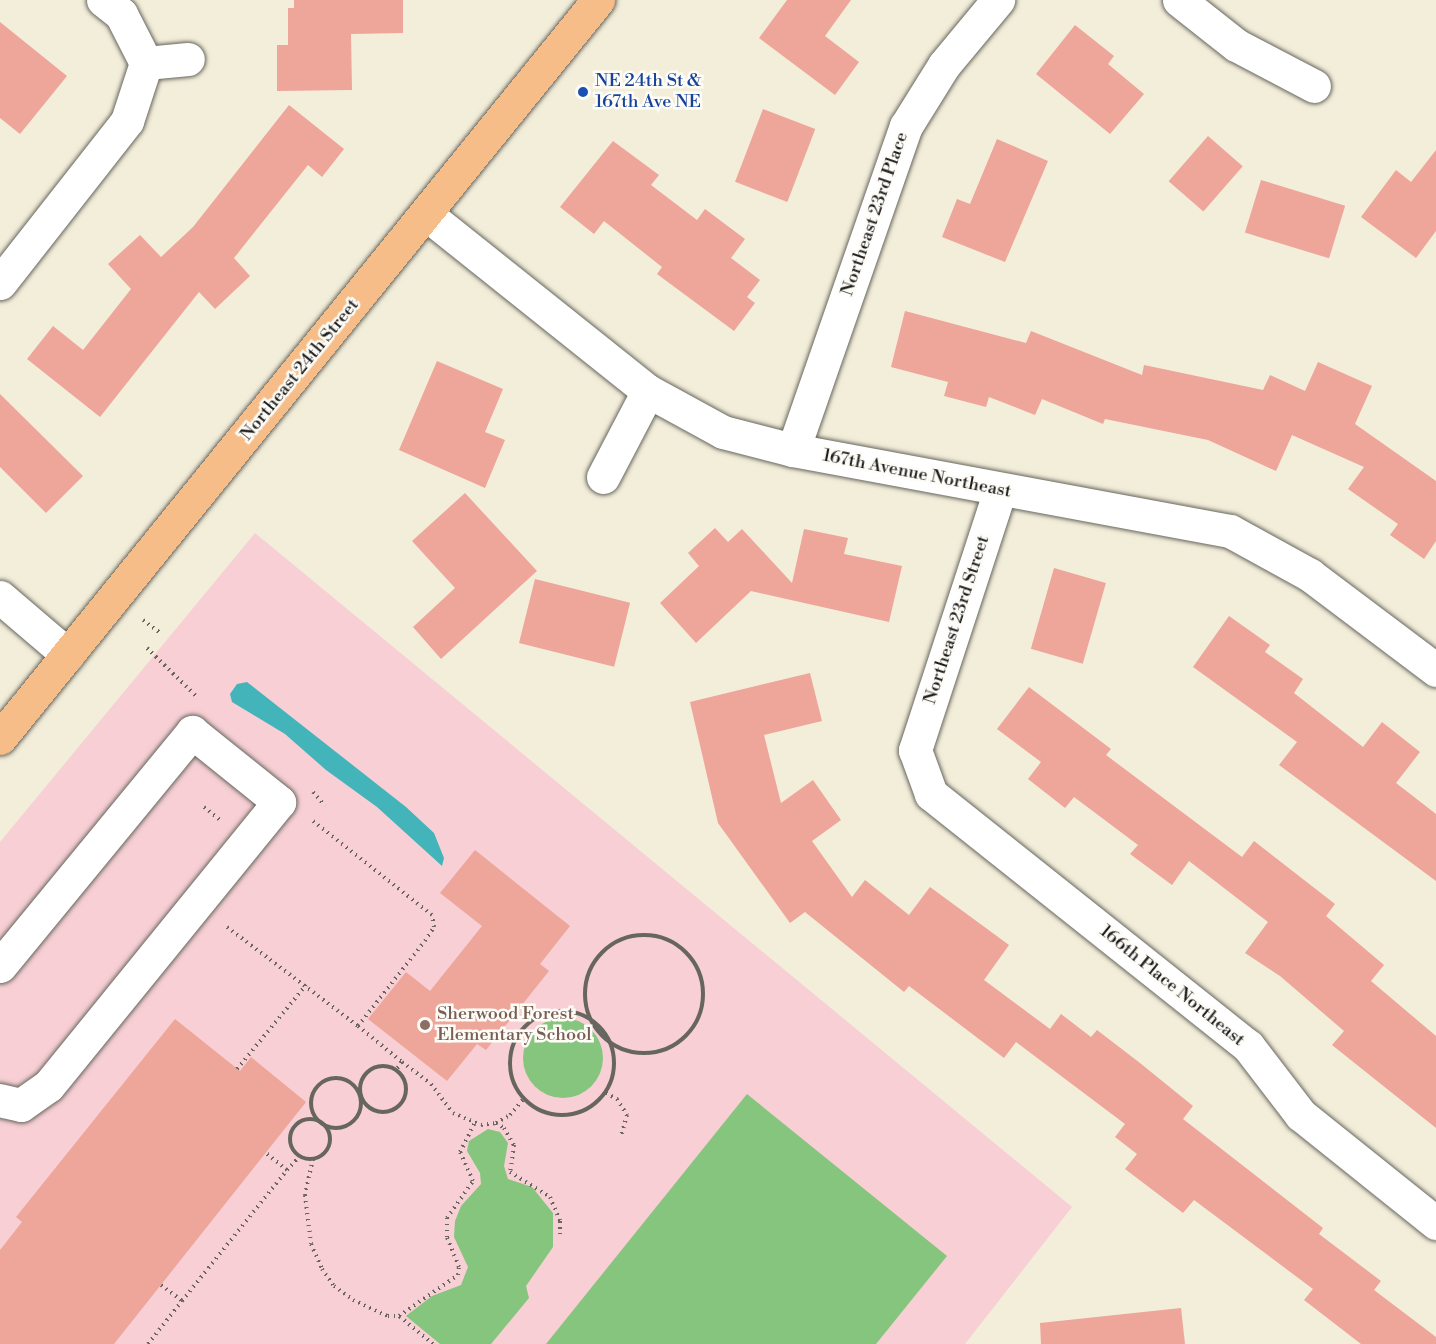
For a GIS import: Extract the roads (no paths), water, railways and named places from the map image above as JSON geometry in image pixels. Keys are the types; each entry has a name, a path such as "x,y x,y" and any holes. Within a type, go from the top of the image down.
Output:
{"main road":[{"name":"Northeast 24th Street","path":"0,738 598,0"}],"street":[{"path":"0,283 127,121 146,63 121,14 103,0"},
{"name":"Northeast 23rd Place","path":"793,450 906,126 944,65 998,0"},
{"path":"1179,0 1236,45 1314,86"},
{"path":"146,63 188,59"},
{"name":"167th Avenue Northeast","path":"426,214 648,391 723,432 793,450 1230,531 1310,575 1436,670"},
{"path":"603,477 648,391"},
{"name":"Northeast 23rd Street","path":"915,750 1000,490"},
{"path":"0,597 68,655"},
{"path":"0,966 192,732 279,802 48,1086 21,1106 0,1100"},
{"name":"166th Place Northeast","path":"915,750 931,794 1248,1046 1301,1115 1436,1223"}],"water":[{"path":"247,682 406,807 434,833 444,858 442,866 377,807 326,770 285,734 232,702 230,694 237,684"}],"place":[{"name":"NE 24th St & 167th Ave NE","path":"583,92"},
{"name":"Sherwood Forest Elementary School","path":"425,1025"}]}
